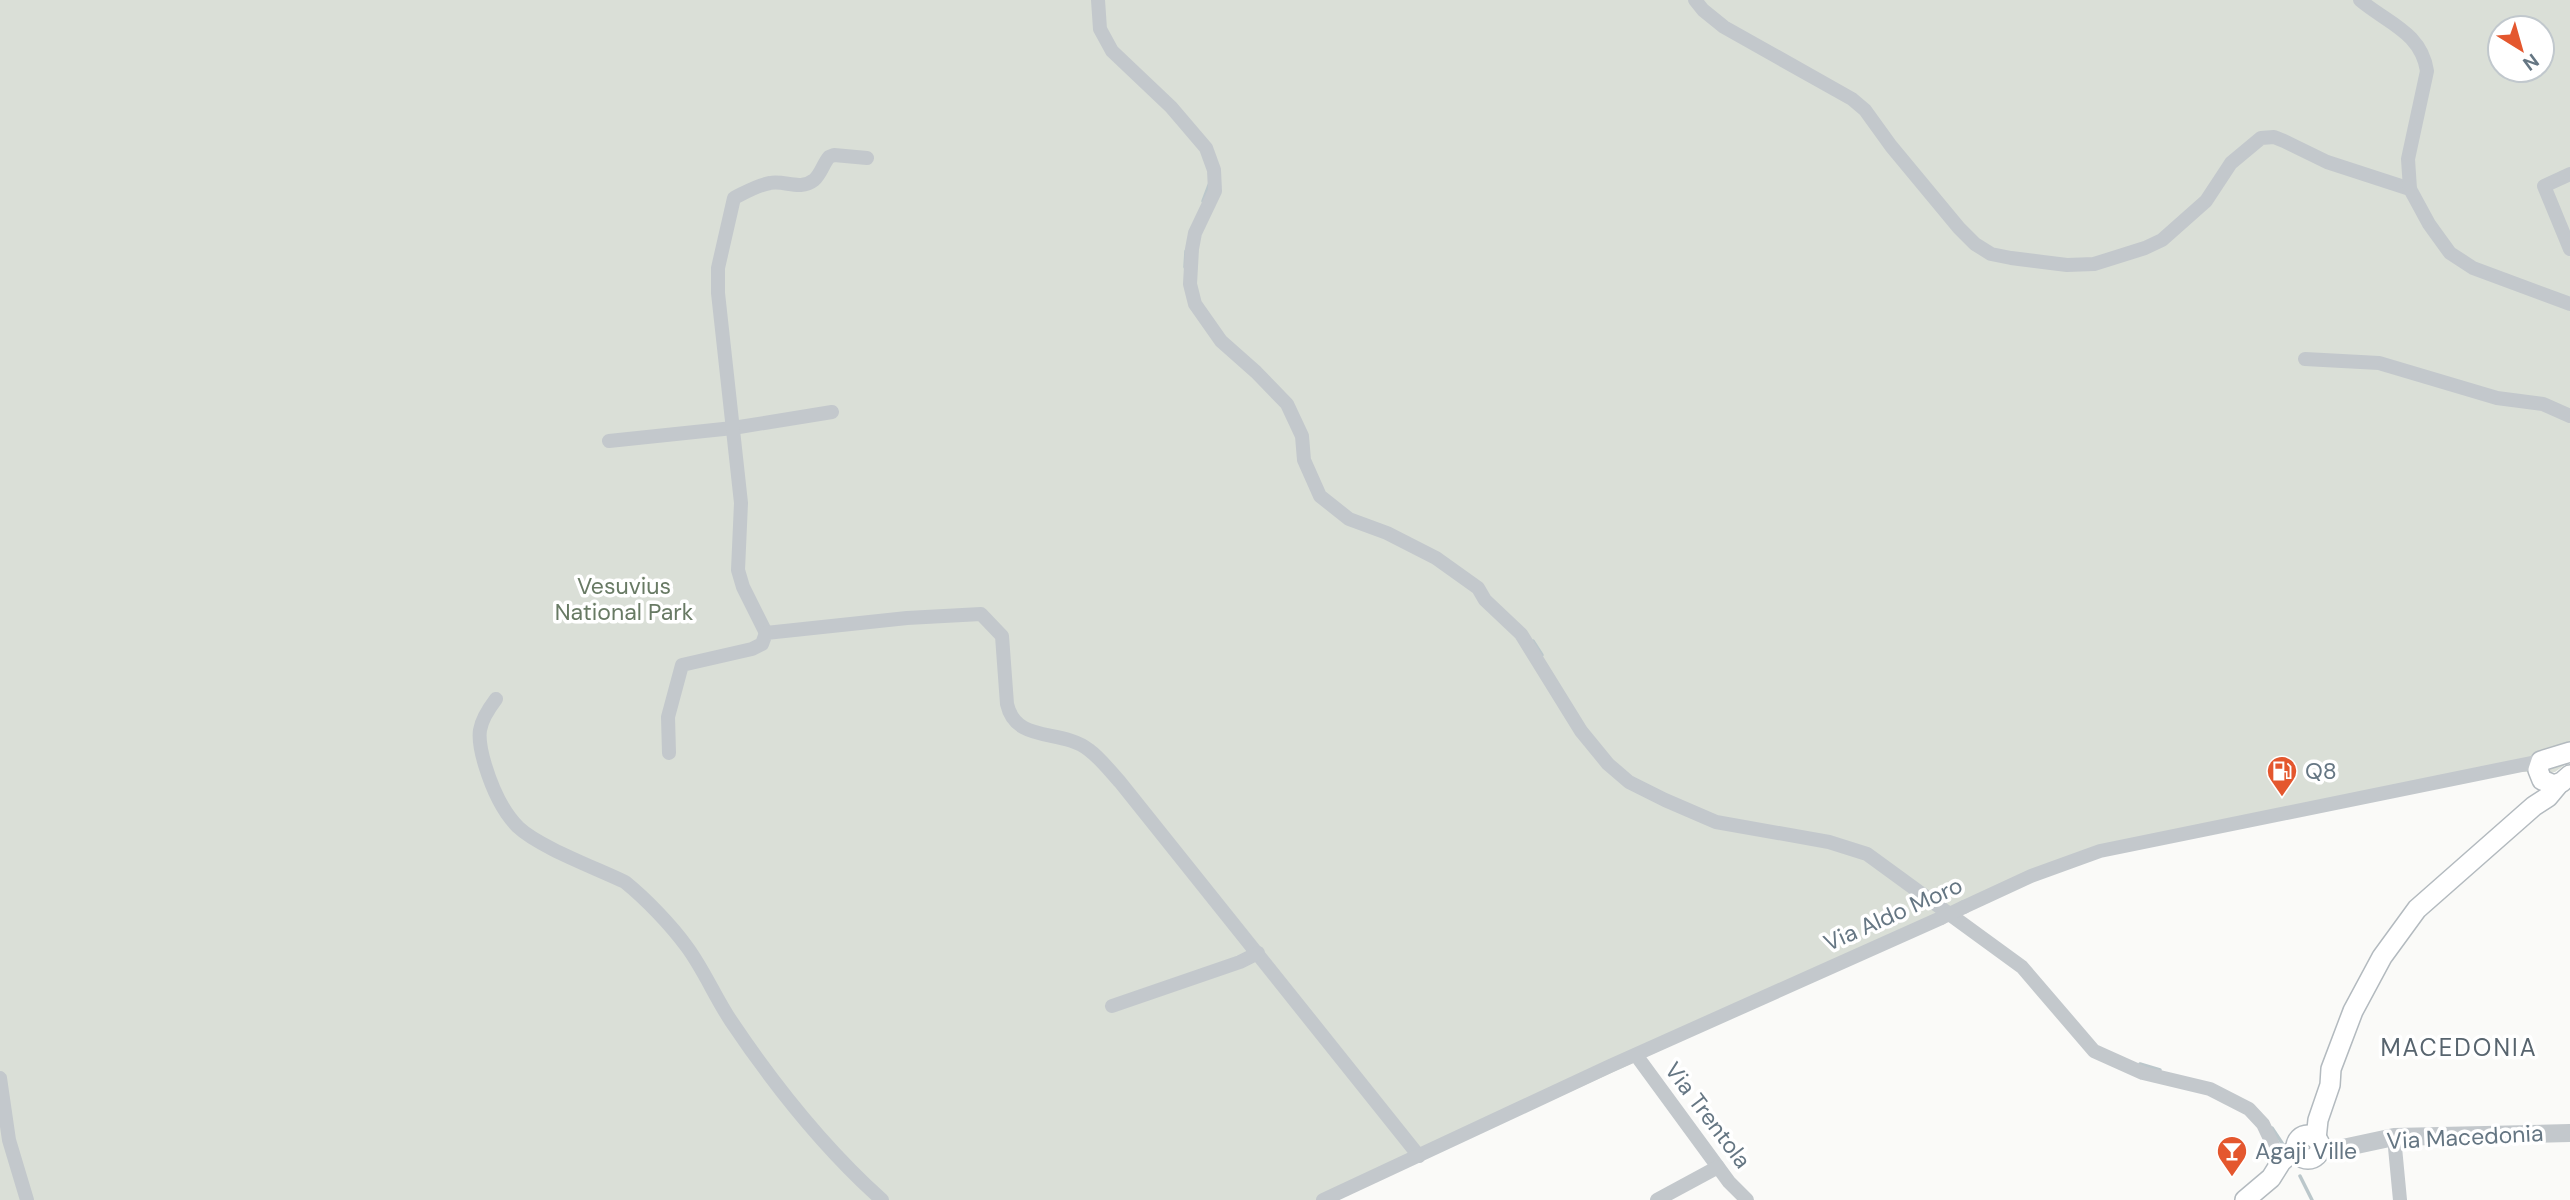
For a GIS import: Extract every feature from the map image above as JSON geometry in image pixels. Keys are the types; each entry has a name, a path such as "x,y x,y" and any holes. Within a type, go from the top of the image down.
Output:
{"main road":[{"path":"2245,1200 2299,1154 2320,1083 2331,1069 2353,1011 2382,957 2417,909 2534,806 2550,775 2570,752"}],"street":[{"path":"1098,0 1097,14 1104,40 1112,51 1184,122 1206,148 1214,170 1214,191 1195,233 1192,249 1190,284 1195,304 1221,341 1287,404 1302,436 1304,460 1320,496 1349,519 1387,533 1436,558 1478,588 1485,600 1521,634 1581,730 1608,764 1629,782 1716,822 1829,842 1867,854 2022,967 2094,1051 2143,1073 2210,1089 2249,1109 2299,1154"},
{"path":"1695,0 1724,27 1852,99 1865,110 1959,228 1975,244 1991,254 2067,265 2094,264 2145,248 2162,240 2198,208 2223,179 2231,163 2261,138 2274,137 2319,159 2410,189"},
{"path":"2360,0 2406,32 2416,42 2425,58 2427,71 2424,90 2408,159 2410,189 2449,253 2473,268 2567,297"},
{"path":"669,754 668,717 682,665 752,649 762,644 766,633 746,595 738,570 741,503 718,293 718,268 734,198 755,187 774,182 797,186 809,183 816,178 829,157 834,155 867,158"},
{"path":"2570,174 2544,186 2570,249"},
{"path":"2305,359 2379,363 2497,398 2543,404 2570,416"},
{"path":"609,441 733,428 832,412"},
{"path":"766,633 777,634 907,618 981,614 1002,636 1007,704 1016,724 1034,733 1062,736 1088,749 1120,782 1419,1156"},
{"path":"496,699 482,717 479,734 481,753 493,790 509,816 533,838 625,882 637,892 688,948 732,1022 806,1119 882,1200"},
{"name":"Via Aldo Moro","path":"1323,1200 2031,876 2099,851 2515,767 2550,775"},
{"path":"1112,1006 1240,962 1258,953"},
{"name":"Via Trentola","path":"1636,1055 1718,1167 1747,1200"},
{"path":"0,1078 9,1140 27,1200"},
{"name":"Via Macedonia","path":"2299,1154 2394,1137 2570,1133"},
{"path":"2394,1137 2400,1200"},
{"path":"1657,1200 1718,1167"}],"green space":[{"name":"Vesuvius National Park","path":"0,0 2570,0 2570,761 2555,772 2510,772 2106,854 2004,893 1334,1200 0,1200"}],"waterway":[{"path":"1203,201 1209,185"},
{"path":"1185,267 1186,251"},
{"path":"1533,641 1542,655"},
{"path":"2140,1064 2160,1070"},
{"path":"2272,1128 2284,1146"},
{"path":"2300,1176 2312,1200"}],"place":[{"name":"Q8","path":"2282,798"},
{"name":"Agaji Ville","path":"2232,1178"}],"district":[{"name":"MACEDONIA","path":"2459,1048"}]}
